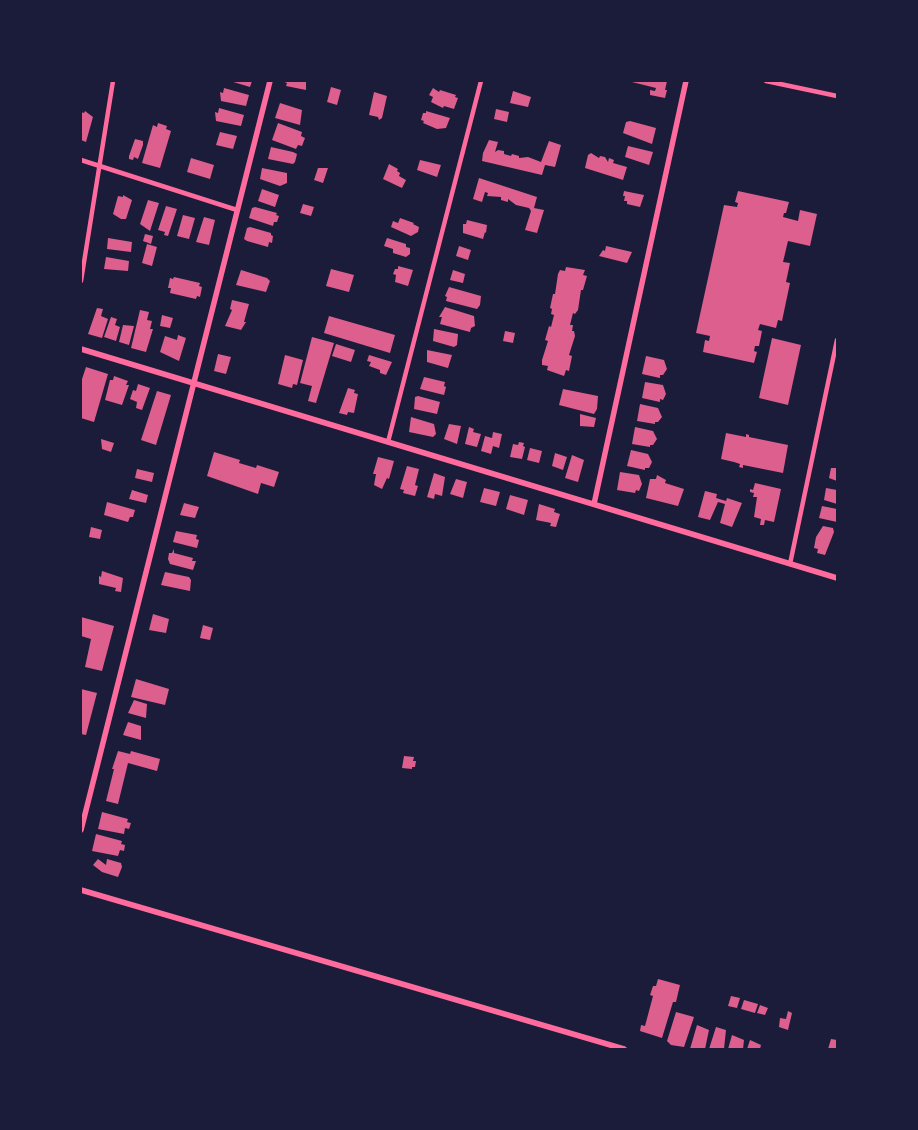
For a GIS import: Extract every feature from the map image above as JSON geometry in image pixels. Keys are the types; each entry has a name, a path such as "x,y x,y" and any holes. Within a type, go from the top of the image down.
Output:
{"street":[{"path":"81,281 113,81"},
{"path":"81,830 270,81"},
{"path":"388,442 481,81"},
{"path":"594,504 686,81"},
{"path":"766,81 837,96"},
{"path":"81,160 237,210"},
{"path":"790,564 835,358 837,340"},
{"path":"81,349 837,578"},
{"path":"81,890 624,1049"}],"building":[{"path":"230,81 252,81 250,87"},
{"path":"282,81 306,81 306,90 286,86 287,83"},
{"path":"628,81 667,81 665,98 650,95 650,90 655,91 656,88"},
{"path":"331,87 341,90 337,105 327,102"},
{"path":"224,88 249,95 246,106 221,101 220,92 223,93"},
{"path":"433,88 439,92 440,90 456,95 455,97 458,98 454,109 444,106 443,108 431,102 433,97 429,95"},
{"path":"513,91 531,97 528,107 510,103"},
{"path":"374,92 387,96 382,118 379,120 378,117 369,115"},
{"path":"280,103 302,110 300,125 275,118"},
{"path":"219,108 244,115 241,126 216,121 215,112 218,113"},
{"path":"496,109 509,112 507,122 494,119"},
{"path":"85,111 93,117 86,142 81,140 81,112 84,113"},
{"path":"426,111 450,118 446,128 437,129 423,123 424,121 421,120 423,113 426,113"},
{"path":"630,121 656,128 652,144 623,133 626,122"},
{"path":"158,123 167,126 166,129 171,131 160,168 142,163 153,125 157,127"},
{"path":"278,123 302,132 301,136 305,138 302,146 298,145 296,149 272,140"},
{"path":"220,132 237,136 233,149 216,145"},
{"path":"135,139 143,141 143,145 138,159 134,157 133,160 129,159 129,156"},
{"path":"489,140 498,142 495,152 498,150 504,151 504,154 511,156 512,154 519,156 519,158 528,157 541,162 549,141 561,145 555,167 545,165 542,175 482,161 483,153"},
{"path":"628,146 653,152 649,165 625,157"},
{"path":"271,147 297,154 295,162 293,164 268,159"},
{"path":"591,153 599,158 600,156 605,157 608,162 609,158 614,160 613,163 627,167 623,180 585,168 588,155"},
{"path":"191,158 214,165 210,179 187,172"},
{"path":"420,160 441,165 437,177 417,170"},
{"path":"389,164 398,169 399,176 406,180 402,188 383,179"},
{"path":"262,168 287,173 287,183 280,186 260,179"},
{"path":"318,168 328,168 323,183 314,180"},
{"path":"479,178 537,197 534,208 544,210 537,233 525,230 531,211 529,208 516,205 508,199 508,202 501,200 501,197 487,196 488,193 485,192 482,202 473,199"},
{"path":"262,189 279,195 275,207 258,201"},
{"path":"624,191 644,195 640,207 627,204 627,201 624,201"},
{"path":"738,191 789,202 783,217 798,221 800,210 817,214 810,246 788,241 783,262 790,263 786,282 790,283 782,321 778,320 776,328 760,324 758,330 762,331 759,346 755,346 754,351 757,352 754,363 703,352 705,340 709,341 710,336 696,333 724,205 737,207 738,203 735,202"},
{"path":"123,195 132,200 126,219 121,219 113,214 118,196 123,197"},
{"path":"148,200 159,203 150,231 140,224"},
{"path":"303,204 314,207 311,216 300,213"},
{"path":"166,206 177,209 168,236 164,235 165,232 158,230"},
{"path":"255,207 277,213 276,215 279,216 277,222 274,222 273,226 249,218 252,208"},
{"path":"183,215 195,218 189,239 177,236"},
{"path":"204,217 215,220 209,245 196,242"},
{"path":"400,218 414,223 419,227 418,232 411,236 391,227 393,221 398,223"},
{"path":"467,220 487,225 483,239 463,233 463,224 466,224"},
{"path":"250,227 271,233 273,236 272,243 269,242 268,247 244,239 247,228"},
{"path":"145,234 153,236 151,244 143,241"},
{"path":"108,238 132,242 131,252 107,249"},
{"path":"387,238 406,244 406,247 410,248 410,254 406,257 393,253 393,249 384,246"},
{"path":"147,244 157,247 152,266 142,263"},
{"path":"459,246 471,250 468,260 456,256"},
{"path":"606,246 632,252 627,263 599,256 603,250 605,251"},
{"path":"106,257 129,261 128,271 104,269"},
{"path":"398,266 413,270 408,286 395,282 396,275 393,274 395,269 398,269"},
{"path":"566,267 585,270 583,275 587,276 583,290 581,290 578,310 575,314 573,313 570,325 573,325 572,331 574,331 575,336 569,355 572,356 569,371 566,370 564,376 547,370 548,366 542,365 542,360 548,341 545,340 554,315 551,314 552,309 550,308 553,294 555,294 558,274 560,270 565,271"},
{"path":"331,269 354,275 349,292 326,286"},
{"path":"241,270 267,278 270,281 266,292 236,285"},
{"path":"453,270 465,274 463,283 450,280"},
{"path":"174,277 200,283 199,286 202,287 200,297 197,296 196,299 170,293 171,288 168,288 170,278 173,279"},
{"path":"449,287 481,296 480,305 477,309 446,301 447,297 445,296"},
{"path":"232,300 249,304 244,322 246,322 241,330 225,326 232,310 230,309"},
{"path":"445,307 474,316 475,326 471,328 470,332 440,324 442,317 439,317"},
{"path":"97,308 103,309 101,316 108,319 102,338 88,334"},
{"path":"140,310 149,312 147,320 152,321 150,329 153,329 146,352 131,348"},
{"path":"162,315 173,318 170,328 160,326"},
{"path":"329,316 395,335 390,353 324,333"},
{"path":"111,317 117,319 115,325 120,327 116,341 104,337"},
{"path":"123,325 134,326 129,345 119,342"},
{"path":"434,329 458,334 457,345 454,347 433,341"},
{"path":"505,331 515,333 513,343 503,341"},
{"path":"178,335 186,338 179,361 160,352 165,336 177,340"},
{"path":"312,337 334,343 316,403 308,401 312,386 300,383"},
{"path":"772,338 801,345 788,405 759,398"},
{"path":"336,344 355,350 351,362 332,356"},
{"path":"427,350 452,355 448,368 427,362"},
{"path":"218,354 231,357 226,374 214,371"},
{"path":"285,355 303,360 297,385 293,384 292,388 278,384"},
{"path":"369,355 392,362 386,375 380,373 380,370 369,366 371,362 367,361"},
{"path":"646,356 664,360 667,369 663,375 660,375 660,378 642,374"},
{"path":"86,367 108,374 94,422 81,418 81,382"},
{"path":"114,376 128,381 126,385 129,385 122,405 105,400 110,380 113,380"},
{"path":"424,377 445,382 444,395 420,389"},
{"path":"645,382 663,385 666,394 663,400 660,399 660,402 642,398"},
{"path":"138,384 150,388 142,410 136,408 137,402 130,399 133,390 136,391"},
{"path":"348,388 355,390 354,393 358,394 354,413 348,412 347,415 339,413"},
{"path":"563,389 598,396 597,409 594,414 559,405"},
{"path":"157,391 171,395 156,445 141,440"},
{"path":"418,396 440,402 437,414 414,409 415,397"},
{"path":"640,404 658,408 662,417 655,424 637,421"},
{"path":"580,414 596,418 594,427 580,426"},
{"path":"411,417 434,424 436,434 433,437 409,432"},
{"path":"449,424 461,426 457,444 444,439"},
{"path":"469,427 474,429 473,432 481,434 477,447 465,444"},
{"path":"635,427 653,431 657,439 653,445 650,445 650,447 632,444"},
{"path":"493,432 502,434 499,448 493,446 491,454 481,451 485,436 492,438"},
{"path":"726,433 746,437 746,434 749,437 788,445 783,473 743,465 743,468 739,467 740,464 721,459"},
{"path":"101,439 114,443 111,452 102,449"},
{"path":"519,442 524,443 523,446 525,447 522,459 510,457 513,444 518,445"},
{"path":"530,448 542,451 539,463 527,460"},
{"path":"631,450 648,454 652,462 649,468 645,468 645,470 627,466"},
{"path":"214,452 240,460 239,463 256,468 257,465 279,472 274,487 261,483 258,494 207,476"},
{"path":"555,453 567,457 563,470 552,466"},
{"path":"572,455 584,460 578,482 565,478"},
{"path":"378,457 394,461 389,479 387,478 382,489 374,485 376,474 373,474"},
{"path":"407,466 419,469 415,485 418,486 415,496 403,493 404,490 400,489"},
{"path":"831,468 837,468 837,481 829,478"},
{"path":"137,469 154,473 152,482 135,478"},
{"path":"620,472 639,475 642,484 639,491 636,490 635,493 617,490"},
{"path":"434,473 445,477 442,496 435,494 434,499 427,497"},
{"path":"657,475 666,480 665,483 684,489 678,506 646,498 650,479 656,479"},
{"path":"456,479 467,482 463,498 450,494"},
{"path":"755,483 781,489 774,522 765,520 764,525 760,525 761,519 754,517 757,497 753,497 754,493 750,492 750,489 753,490"},
{"path":"484,488 500,492 496,506 480,502"},
{"path":"826,488 837,490 837,504 824,500"},
{"path":"132,490 148,495 146,503 129,499"},
{"path":"705,491 717,494 716,498 726,501 727,498 742,503 732,527 720,523 725,504 718,502 710,520 698,517"},
{"path":"510,495 528,500 524,515 506,509"},
{"path":"107,502 135,510 133,517 130,517 128,522 104,515"},
{"path":"184,503 199,507 195,518 180,515"},
{"path":"539,504 555,509 554,512 560,514 556,527 550,526 551,523 536,520"},
{"path":"822,506 837,509 837,522 819,518"},
{"path":"823,526 833,528 834,532 825,555 817,553 818,549 814,548 816,537"},
{"path":"91,527 102,530 100,539 89,537"},
{"path":"176,531 197,535 196,539 199,540 197,548 173,542"},
{"path":"174,549 174,553 193,558 192,561 196,561 193,570 170,564 168,559 169,553 172,553"},
{"path":"102,571 123,578 121,592 115,591 116,588 99,584 99,576 101,577"},
{"path":"165,572 189,577 191,580 190,591 161,585"},
{"path":"153,614 169,619 166,633 149,630"},
{"path":"81,617 114,626 102,671 85,667 91,639 81,636"},
{"path":"203,625 213,628 210,640 200,638"},
{"path":"136,679 169,689 165,705 131,697"},
{"path":"81,689 97,693 86,735 81,734"},
{"path":"134,700 147,704 146,718 128,713"},
{"path":"128,722 141,726 141,740 123,735"},
{"path":"118,751 130,754 131,751 160,759 157,771 128,763 118,804 106,801 114,769 112,769"},
{"path":"404,756 414,757 413,761 416,761 415,767 412,767 412,769 402,768"},
{"path":"102,812 128,819 127,822 131,823 129,829 125,828 124,834 98,829"},
{"path":"96,834 122,841 121,844 125,845 124,851 120,850 118,856 92,851"},
{"path":"98,859 106,865 107,859 121,863 122,867 118,877 102,872 93,865"},
{"path":"658,979 680,985 676,1002 673,1002 662,1038 640,1031 641,1025 645,1026 653,996 650,995"},
{"path":"731,996 740,998 737,1008 728,1006"},
{"path":"744,1000 758,1004 755,1013 741,1009"},
{"path":"760,1005 768,1008 765,1015 757,1013"},
{"path":"788,1011 792,1013 788,1030 779,1027 780,1018 786,1019"},
{"path":"676,1012 694,1017 684,1047 671,1045 667,1041"},
{"path":"697,1025 709,1030 705,1049 690,1049"},
{"path":"716,1027 726,1030 724,1049 709,1049"},
{"path":"732,1035 744,1040 743,1049 728,1049"},
{"path":"831,1039 837,1040 837,1049 828,1049"},
{"path":"750,1040 761,1045 760,1049 747,1049"}]}
